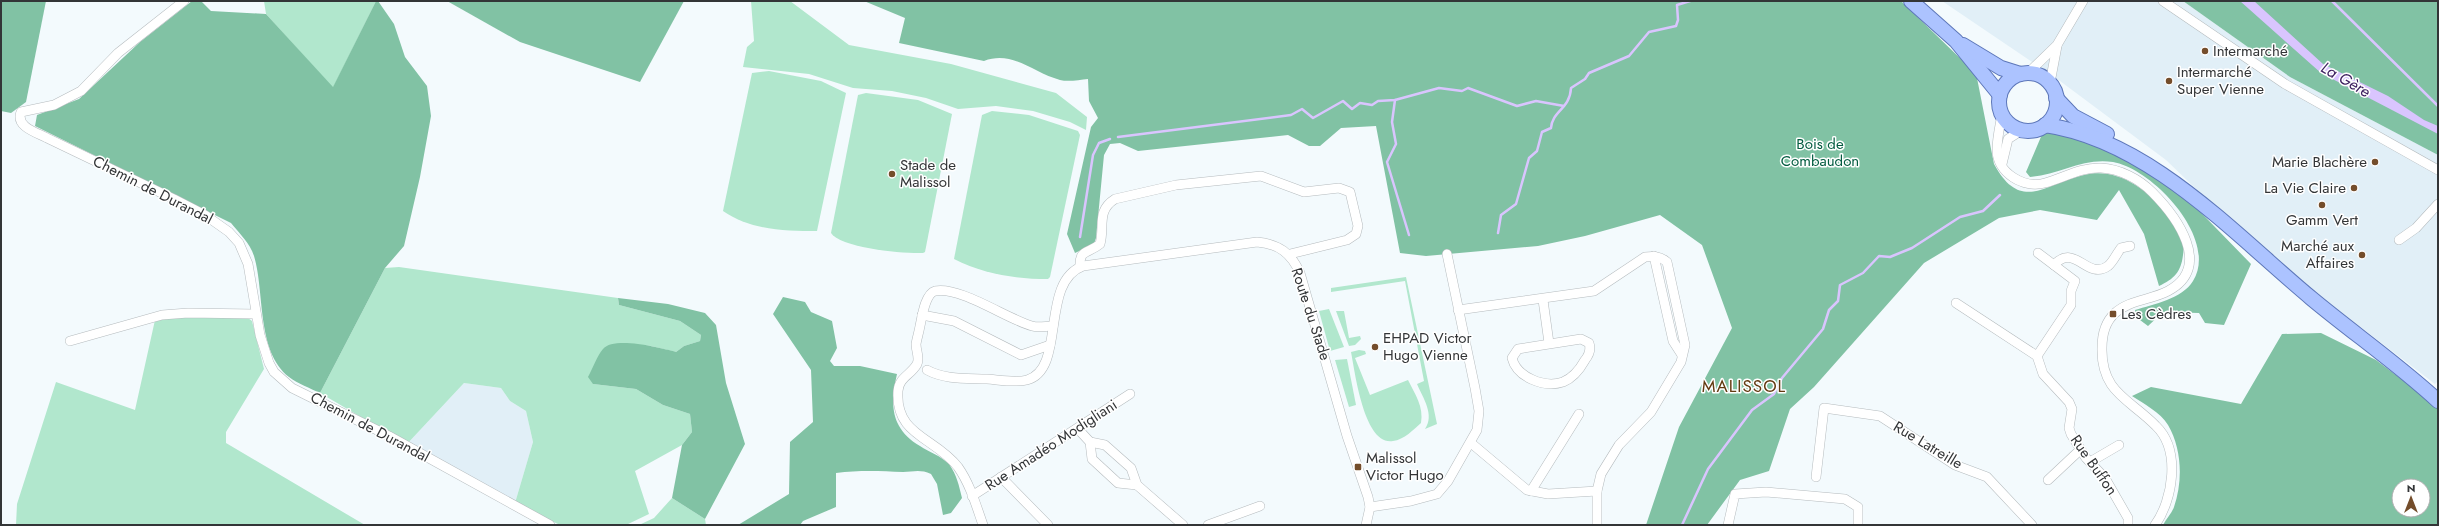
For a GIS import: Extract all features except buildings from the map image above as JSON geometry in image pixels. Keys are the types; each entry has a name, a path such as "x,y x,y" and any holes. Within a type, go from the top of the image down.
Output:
{"main road":[{"path":"1912,1 1956,41 2000,95"},
{"path":"1956,41 2001,68 2024,74 2040,76 2050,83 2056,98 2072,116 2154,158 2180,180 2197,199"},
{"path":"2024,74 2007,82 2000,95 1999,105 2002,114 2014,127 2030,131 2045,125 2065,128 2088,136 2126,154 2164,175 2197,199 2324,308 2424,388 2438,401"},
{"path":"2045,125 2054,113 2056,98"},
{"path":"2424,388 2438,395"}],"street":[{"name":"Chemin de Durandal","path":"184,1 118,53 81,91 54,105 26,110 19,116 24,126 205,215 229,232 238,243 248,264 256,314 264,349 274,372 292,388 317,399 389,436 550,525"},
{"path":"2024,74 2057,44 2083,1"},
{"path":"2163,1 2285,84 2438,170"},
{"path":"2050,83 2057,44"},
{"path":"2002,114 1997,149 2002,164 2011,177 2019,182 2036,185 2089,169 2099,168 2119,172 2139,181 2152,193 2178,223 2186,239 2190,258 2186,273 2179,283 2169,291 2120,308 2106,325 2102,339 2103,367 2108,380 2126,401 2157,427 2165,438 2168,448 2171,464 2171,490 2164,512 2155,525"},
{"path":"2002,164 2008,139 2022,130"},
{"path":"927,370 948,376 1028,380 1042,370 1050,345 1062,287 1068,275 1080,267 1081,254 1100,244 1102,214 1108,203 1115,199 1176,185 1260,176 1304,192 1339,188 1350,192 1358,226 1356,234 1347,240 1290,254"},
{"path":"2399,240 2416,228 2438,204"},
{"name":"Route du Stade","path":"1080,267 1257,242 1275,245 1290,254 1300,273 1318,328 1370,507"},
{"path":"2054,265 2060,258 2066,257 2078,260 2091,269 2100,269 2108,265 2121,248 2130,246"},
{"path":"1956,303 2037,356 2071,305 2071,291 2075,282 2038,253"},
{"path":"1366,525 1370,507 1411,501 1437,494 1448,481 1471,443 1477,430 1479,410 1448,254"},
{"path":"1458,310 1543,300 1594,291 1645,257 1654,256 1662,258 1667,262 1685,337 1681,362 1651,412 1619,445 1602,474 1597,491 1597,525"},
{"path":"983,525 964,477 952,460 937,446 914,433 903,420 898,403 898,389 904,376 916,366 918,356 917,341 922,315 930,295 937,291 974,300 1033,326 1053,326"},
{"path":"1543,300 1549,343"},
{"path":"70,341 162,315 188,313 256,314"},
{"path":"922,315 954,321 1021,354 1050,345"},
{"path":"1580,339 1589,343 1589,354 1582,366 1573,376 1564,382 1541,383 1527,377 1514,363 1512,358 1518,349 1549,343 1580,339"},
{"name":"Rue Buffon","path":"2037,356 2043,374 2070,402 2072,416 2069,428 2080,450 2105,478 2128,518 2128,525"},
{"name":"Rue Amadéo Modigliani","path":"972,496 1078,429 1130,394"},
{"name":"Rue Latreille","path":"1816,477 1824,408 1880,416 1955,465 1987,477 2032,525"},
{"path":"1531,491 1557,446 1562,444 1579,414"},
{"path":"1078,429 1090,442 1105,445 1131,468 1137,485 1183,525"},
{"path":"1090,442 1092,459 1118,483 1137,485"},
{"path":"1471,443 1521,486 1531,491 1548,494 1597,491"},
{"path":"2090,462 2119,445"},
{"path":"2048,480 2080,450"},
{"path":"1001,477 1048,525"},
{"path":"1728,525 1735,494 1766,492 1845,500 1854,503 1858,507 1858,525"},
{"path":"1208,525 1260,506"}],"shaded area":[{"path":"1942,1 2183,1 2290,77 2438,155 2438,381 2435,384 2307,286 2221,213 2166,160 2060,81"},
{"path":"464,383 501,388 510,401 526,411 533,442 515,503 407,444"}],"green space":[{"path":"1,1 46,1 26,102 11,113 1,111"},
{"path":"192,1 201,1 211,11 266,14 333,87 376,1 378,1 394,24 405,57 427,86 431,116 420,177 404,246 385,268 320,393 289,377 278,366 266,337 254,256 247,242 231,223 35,126 37,115 79,99 140,42"},
{"path":"264,1 376,1 333,88 266,14"},
{"path":"447,1 684,1 640,82 520,42"},
{"path":"751,1 790,1 849,45 951,64 1056,93 1087,117 1086,130 1070,122 1033,111 996,106 958,109 926,98 892,91 853,88 809,74 743,67 747,47 754,41"},
{"name":"Bois de Combaudon","path":"864,1 1901,1 1965,63 1977,78 1994,164 2004,179 2014,188 2024,192 2035,191 2070,179 2096,173 2119,177 2149,195 2165,212 2181,237 2183,243 2182,261 2181,266 2173,278 2159,286 2144,234 2119,190 2097,220 2040,210 1999,218 1924,263 1814,387 1790,409 1769,471 1740,480 1707,525 1646,525 1679,427 1732,328 1702,245 1660,215 1585,236 1538,246 1426,256 1400,253 1376,126 1341,128 1320,146 1309,146 1288,135 1138,151 1120,143 1110,144 1104,155 1096,238 1094,244 1075,253 1067,234 1091,127 1098,118 1089,101 1088,79 1063,81 1050,77 1014,60 994,58 984,61 899,43 905,18"},
{"path":"2183,1 2438,1 2438,155 2290,77"},
{"path":"769,71 821,81 846,93 817,231 780,230 756,226 733,217 723,211 752,73"},
{"name":"Stade de Malissol","path":"866,93 918,100 952,114 925,252 923,253 888,251 859,246 847,243 831,233 858,95"},
{"path":"992,111 1029,115 1078,131 1080,135 1050,277 1048,279 1000,275 954,259 982,115"},
{"path":"2053,129 2117,154 2178,189 2251,264 2224,325 2205,323 2199,313 2163,312 2148,326 2136,317 2135,310 2175,297 2193,281 2199,264 2197,246 2190,227 2178,208 2163,192 2146,178 2129,167 2113,162 2092,162 2040,176 2030,177 2026,172 2043,132"},
{"path":"399,267 618,298 619,305 680,321 701,335 700,341 684,346 676,352 651,346 620,343 593,384 636,389 663,405 690,414 692,432 682,445 635,471 649,514 626,525 560,525 515,503 533,442 526,411 510,401 501,388 464,383 407,444 320,393 385,268"},
{"path":"1406,277 1437,424 1425,429 1429,418 1427,406 1417,384 1424,381 1405,281 1331,292 1331,288"},
{"path":"783,297 805,302 811,312 832,321 837,348 830,361 834,366 860,366 897,374 893,395 893,405 898,423 910,439 949,464 956,476 962,498 951,513 943,515 937,484 931,474 927,472 853,471 836,473 836,507 803,521 800,525 738,525 789,494 790,442 813,422 811,370 773,314"},
{"path":"618,298 668,304 705,313 716,325 726,383 745,444 705,519 672,498 682,445 692,432 690,414 663,405 636,389 593,384 588,377 601,352 609,345 617,343 638,344 676,352 684,346 700,341 701,335 680,321 619,305"},
{"path":"1329,309 1344,347 1330,351 1319,311"},
{"path":"1336,311 1344,311 1349,338 1360,336 1361,339 1355,345 1349,346"},
{"path":"181,316 248,318 252,321 264,369 226,432 226,443 365,525 16,525 17,504 56,382 135,410 155,320"},
{"path":"2321,333 2376,360 2438,407 2438,525 2163,525 2173,509 2179,487 2180,465 2176,444 2173,434 2165,420 2152,409 2132,396 2151,387 2241,404 2282,334"},
{"path":"1359,350 1365,351 1366,354 1355,358 1370,395 1408,380 1416,396 1420,406 1422,417 1421,423 1401,439 1393,441 1383,439 1375,432 1368,420 1358,390 1351,352"},
{"path":"1347,359 1356,405 1349,407 1335,360"},
{"path":"672,498 705,519 706,525 639,525 654,518"}],"water":[{"name":"La Gère","path":"2240,1 2254,1 2323,64 2388,96 2424,120 2438,126 2438,134 2321,73"}],"waterway":[{"path":"1498,233 1501,215 1516,204 1529,158 1537,151 1542,132 1551,128 1554,118 1568,101 1571,88 1585,79 1589,73 1629,56 1649,32 1676,26 1678,20 1677,5 1690,1"},
{"path":"2332,1 2438,106"},
{"path":"1118,137 1291,115 1302,109 1313,118 1343,101 1352,109 1360,103 1372,105 1378,101 1395,100 1439,88 1462,91 1468,88 1517,106 1536,101 1564,106"},
{"path":"1395,100 1392,122 1396,144 1387,162 1409,235"},
{"path":"1080,237 1093,155 1099,143 1110,139"},
{"path":"1682,525 1708,469 1752,410 1774,394 1782,378 1823,329 1829,310 1838,301 1840,285 1863,273 1879,256 1890,257 1912,248 1960,217 1983,211 2000,195"}],"place":[{"name":"Intermarché","path":"2205,51"},
{"name":"Intermarché Super Vienne","path":"2169,81"},
{"name":"Marie Blachère","path":"2375,162"},
{"name":"Stade de Malissol","path":"892,174"},
{"name":"La Vie Claire","path":"2354,188"},
{"name":"Gamm Vert","path":"2322,205"},
{"name":"Marché aux Affaires","path":"2362,255"},
{"name":"Les Cèdres","path":"2113,314"},
{"name":"EHPAD Victor Hugo Vienne","path":"1375,347"},
{"name":"Malissol Victor Hugo","path":"1358,467"}],"district":[{"name":"MALISSOL","path":"1744,386"}]}
